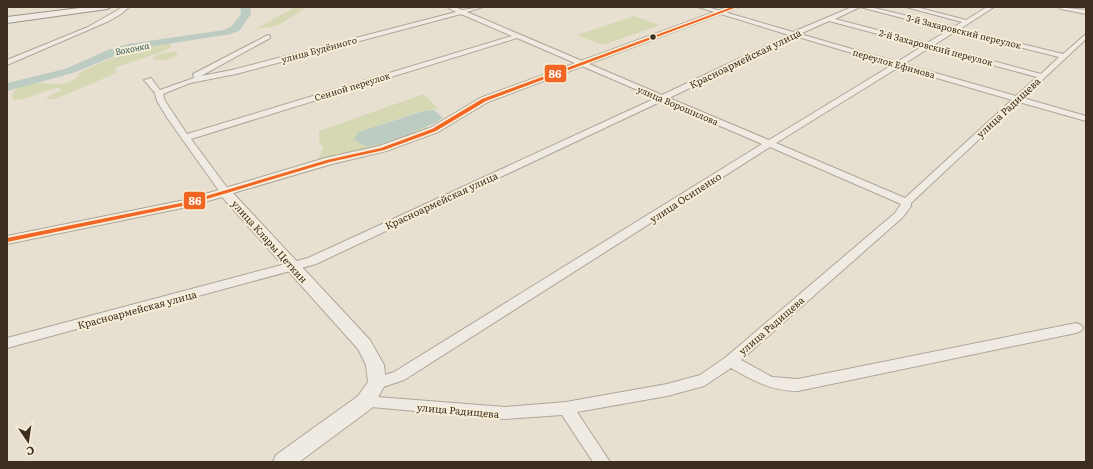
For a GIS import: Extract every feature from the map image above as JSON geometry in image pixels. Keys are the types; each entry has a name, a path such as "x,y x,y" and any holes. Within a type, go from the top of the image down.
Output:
{"main road":[{"path":"7,20 107,7"}],"street":[{"path":"7,63 101,23 126,7"},
{"name":"улица Ворошилова","path":"450,7 906,202"},
{"name":"улица Будённого","path":"158,93 188,81 233,72 480,7"},
{"name":"переулок Ефимова","path":"701,7 1086,119"},
{"path":"7,240 151,211 226,193 312,166 409,140 444,125 478,103 735,7"},
{"name":"Красноармейская улица","path":"7,343 312,261 788,39 794,34 857,7"},
{"name":"3-й Захаровский переулок","path":"863,7 1064,56"},
{"path":"909,7 967,22"},
{"name":"улица Осипенко","path":"377,383 406,371 990,7"},
{"path":"1061,7 1086,12"},
{"name":"2-й Захаровский переулок","path":"829,19 1042,76"},
{"name":"Сенной переулок","path":"187,137 517,36"},
{"name":"улица Радищева","path":"365,402 505,413 566,408 668,390 704,380 730,361 898,215 906,206 906,202 1086,36"},
{"path":"188,81 268,37"},
{"path":"7,55 27,54"},
{"name":"улица Клары Цеткин","path":"148,80 158,93 160,101 172,119 187,137 226,193 294,266 364,345 375,364 377,383"},
{"path":"730,361 767,382 781,386 798,385 1076,328"},
{"path":"283,462 365,402 377,383"},
{"path":"566,408 602,462"}],"green space":[{"path":"296,7 307,7 277,26 255,29"},
{"path":"634,16 660,25 603,45 577,35"},
{"path":"161,44 169,44 172,46 164,51 114,68 117,72 112,75 55,99 45,99 61,90 60,88 48,90 27,98 15,100 12,97 19,86 38,82 60,84 66,83 78,77 79,73 109,59"},
{"path":"175,51 178,54 169,59 159,60 152,58 160,54"},
{"path":"424,94 438,109 422,111 379,125 380,143 427,127 428,128 387,144 345,154 339,154 340,152 325,160 318,160 323,148 319,142 319,131"}],"shaded area":[{"path":"434,110 443,118 419,130 378,145 363,145 354,139 359,132 423,111"}],"waterway":[{"name":"Вохонка","path":"7,87 69,71 120,49 227,32 235,29 246,14 245,7"}],"transit line":[{"name":"86","path":"7,240 187,203 329,161 382,149 434,130 484,100 735,7"}]}
